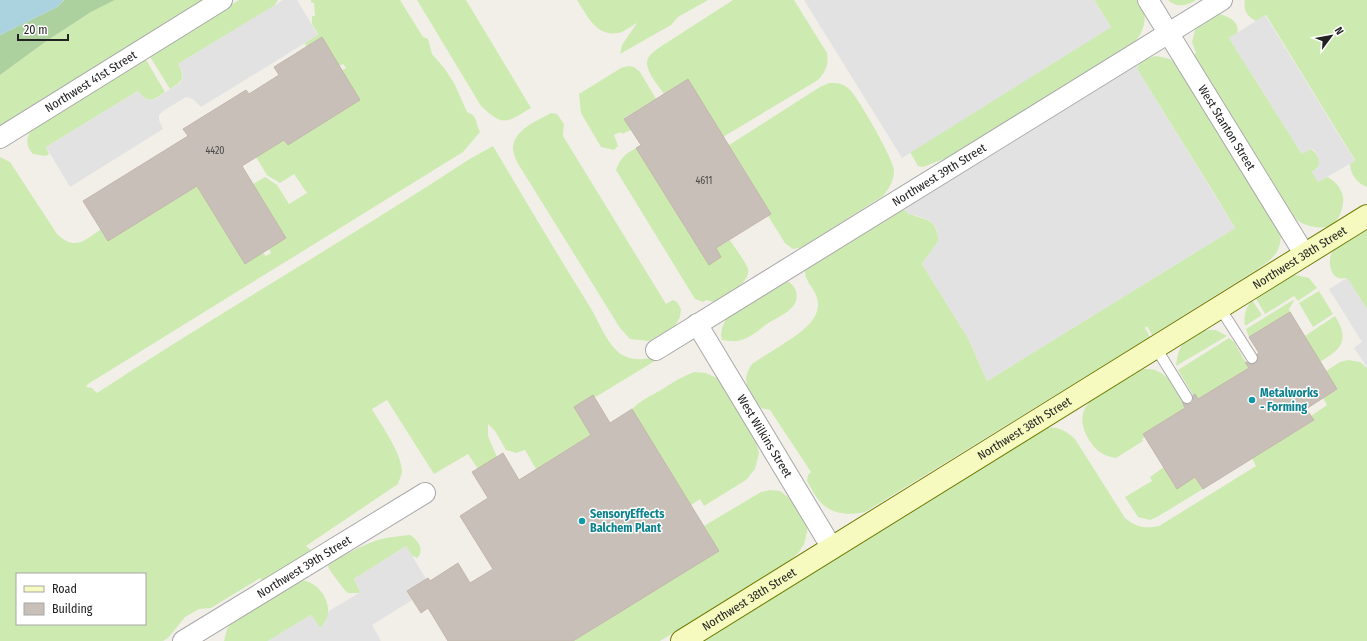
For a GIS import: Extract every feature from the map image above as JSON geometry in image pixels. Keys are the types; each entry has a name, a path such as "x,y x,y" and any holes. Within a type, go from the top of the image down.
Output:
{"main road":[{"name":"Northwest 38th Street","path":"682,641 1367,216"}],"street":[{"name":"Northwest 41st Street","path":"0,138 222,0"},
{"name":"West Stanton Street","path":"1148,0 1305,255"},
{"name":"Northwest 39th Street","path":"656,350 1222,0"},
{"name":"West Wilkins Street","path":"697,324 832,548"},
{"name":"Northwest 39th Street","path":"195,638 425,493"}],"lane":[{"path":"1220,308 1252,358"},
{"path":"1156,348 1188,398"}],"green space":[{"path":"64,0 115,0 91,12 48,40 0,75 0,35 57,7"},
{"path":"115,0 206,0 0,127 0,75 48,40 91,12"},
{"path":"239,0 278,0 274,6 178,64 182,73 182,79 178,84 170,89 149,55"},
{"path":"311,0 400,0 423,37 428,39 432,54 445,69 455,85 467,112 473,115 476,120 480,132 463,152 88,384 86,387 92,388 97,393 189,334 376,219 468,160 493,146 613,347 622,355 633,359 663,356 594,398 593,395 574,407 591,435 536,469 525,450 516,453 506,450 495,431 488,424 488,436 497,457 478,469 468,454 434,474 387,400 372,409 399,456 402,475 398,484 306,546 311,550 263,583 260,578 211,608 199,609 185,617 168,638 163,641 0,641 0,157 10,162 57,234 69,242 74,243 84,240 101,229 108,241 197,186 246,263 263,253 266,256 271,253 269,249 286,238 253,184 265,177 277,185 289,204 307,193 294,174 280,183 267,175 256,157 284,140 288,145 360,100 342,70 346,68 343,64 339,66 322,37 306,47 305,43 318,34 312,24 312,16 315,16 314,3 311,2"},
{"path":"417,0 466,0 531,108 516,117 505,120 500,120 488,113 481,106"},
{"path":"577,0 708,0 678,17 671,25 620,54 622,45 637,23 618,33 604,32 593,24"},
{"path":"733,0 794,0 827,53 828,61 825,71 818,80 723,137 688,79 664,94 649,72 647,62 648,58 660,47"},
{"path":"1094,0 1139,0 1145,18 1143,29 1132,45 946,158 923,167 918,166 910,152 1111,27"},
{"path":"1168,0 1196,0 1189,4 1178,5 1171,3"},
{"path":"1245,0 1367,0 1367,187 1361,184 1353,175 1350,164 1355,160 1266,15 1256,21 1253,19 1245,10"},
{"path":"1216,13 1232,19 1237,25 1237,34 1229,38 1302,154 1310,149 1318,156 1319,165 1312,172 1318,182 1327,177 1340,188 1343,195 1343,204 1339,217 1334,223 1326,227 1316,227 1305,225 1297,220 1254,154 1194,55 1196,53 1192,42 1196,27"},
{"path":"1156,56 1170,59 1182,69 1281,233 1281,240 1277,251 1267,263 1152,335 1147,326 1145,328 1150,337 865,512 845,514 830,510 817,498 807,481 808,475 811,472 770,410 761,408 750,392 746,382 748,371 752,364 797,335 815,317 818,302 815,293 807,280 805,273 806,265 901,209 928,220 933,224 939,240 922,264 968,338 987,381 1235,228 1137,69 1142,61"},
{"path":"145,58 165,92 154,99 148,100 138,91 46,147 49,154 46,156 33,154 27,141 28,135 32,128"},
{"path":"628,66 634,67 640,72 656,99 624,118 631,130 622,134 621,132 614,135 618,146 614,150 601,147 581,113 579,94 621,68"},
{"path":"829,83 842,84 853,94 888,153 894,169 893,177 890,187 883,196 803,247 793,249 785,243 768,216 771,214 729,145 820,87"},
{"path":"551,113 557,114 564,124 563,136 666,304 673,300 677,302 681,309 680,317 675,326 650,341 630,339 620,328 516,160 513,147 518,135 528,126"},
{"path":"636,148 709,264 721,257 716,248 730,240 747,266 748,274 745,280 736,288 714,302 706,300 703,302 695,299 616,170 624,156"},
{"path":"1367,228 1367,309 1347,278 1338,278 1335,276 1330,267 1330,261 1335,248"},
{"path":"1296,275 1309,278 1317,288 1298,301 1294,296 1265,314 1255,297 1290,276"},
{"path":"783,280 794,287 797,297 795,303 788,311 744,339 736,341 722,340 722,328 727,317"},
{"path":"1319,291 1333,314 1313,327 1299,303"},
{"path":"1252,300 1262,315 1245,326 1244,319 1248,306"},
{"path":"1293,300 1294,301 1289,309 1290,312 1249,337 1246,329"},
{"path":"1335,316 1340,325 1343,338 1338,348 1320,362 1305,336"},
{"path":"1216,330 1227,336 1176,366 1178,353 1184,343 1199,332"},
{"path":"1229,338 1234,342 1249,368 1198,399 1195,394 1193,395 1178,370"},
{"path":"1348,360 1360,362 1367,368 1367,641 695,641 1045,428 1061,429 1075,439 1125,518 1140,526 1159,526 1256,466 1252,458 1313,421 1311,416 1327,405 1323,398 1337,389 1326,371 1340,362"},
{"path":"1144,369 1156,370 1166,376 1178,392 1183,401 1181,403 1185,408 1142,439 1143,441 1116,458 1107,456 1097,450 1089,440 1084,430 1082,421 1083,413 1091,400 1105,389 1129,375"},
{"path":"694,372 706,373 719,379 753,432 759,453 755,469 746,480 704,506 700,499 691,505 661,463 664,461 632,409 645,399"},
{"path":"1164,467 1177,488 1195,477 1203,489 1157,517 1150,520 1138,517 1125,497 1152,481 1150,477"},
{"path":"770,490 780,491 792,500 807,522 807,532 804,544 799,552 787,563 660,641 573,641 719,551 704,526 761,492"},
{"path":"410,535 420,545 420,555 417,558 411,555 406,546 354,579 360,591 359,593 348,593 329,569 328,566 337,559 376,540"},
{"path":"299,580 307,581 315,585 325,598 328,606 328,614 320,628 311,615 268,641 224,641 227,629 233,621"}],"shaded area":[{"path":"283,0 297,0 318,35 201,107 193,99 186,97 163,111 159,115 159,120 163,129 70,187 46,147 138,91 148,100 155,99 180,83 183,77 182,71 178,64"},
{"path":"804,0 1094,0 1111,27 902,158"},
{"path":"1265,15 1355,161 1318,182 1312,172 1318,167 1318,156 1314,150 1311,149 1302,154 1229,38"},
{"path":"1139,63 1137,69 1235,228 987,381 968,338 922,264 939,240 936,227 929,220 912,214 908,215 906,211 901,209"},
{"path":"1347,278 1367,309 1367,367 1354,348 1362,342 1329,289"},
{"path":"406,546 426,579 407,591 412,600 372,625 381,641 268,641 311,615 320,628 325,624 329,611 359,593 360,591 354,579"}],"water":[{"path":"0,0 64,0 57,7 0,35"}],"building":[{"path":"322,37 360,100 288,145 284,140 242,166 286,238 245,264 197,186 108,241 83,201 188,136 183,129 246,90 249,94 279,75 274,67"},
{"path":"688,79 771,214 716,248 721,257 709,265 636,148 641,145 624,119"},
{"name":"Metalworks - Forming","path":"1290,312 1337,389 1306,409 1314,420 1203,489 1195,477 1177,489 1143,434 1185,408 1182,402 1190,404 1193,401 1193,395 1195,394 1198,399 1249,368 1245,362 1252,364 1256,363 1258,358 1257,354 1259,353 1249,337"},
{"name":"SensoryEffects Balchem Plant","path":"593,395 610,423 632,409 719,551 573,641 448,641 428,608 421,613 407,591 428,578 430,581 458,563 470,583 493,569 460,516 488,498 472,472 503,453 519,480 591,435 574,407"}],"place":[{"name":"Metalworks - Forming","path":"1252,400"},
{"name":"SensoryEffects Balchem Plant","path":"582,521"}]}
